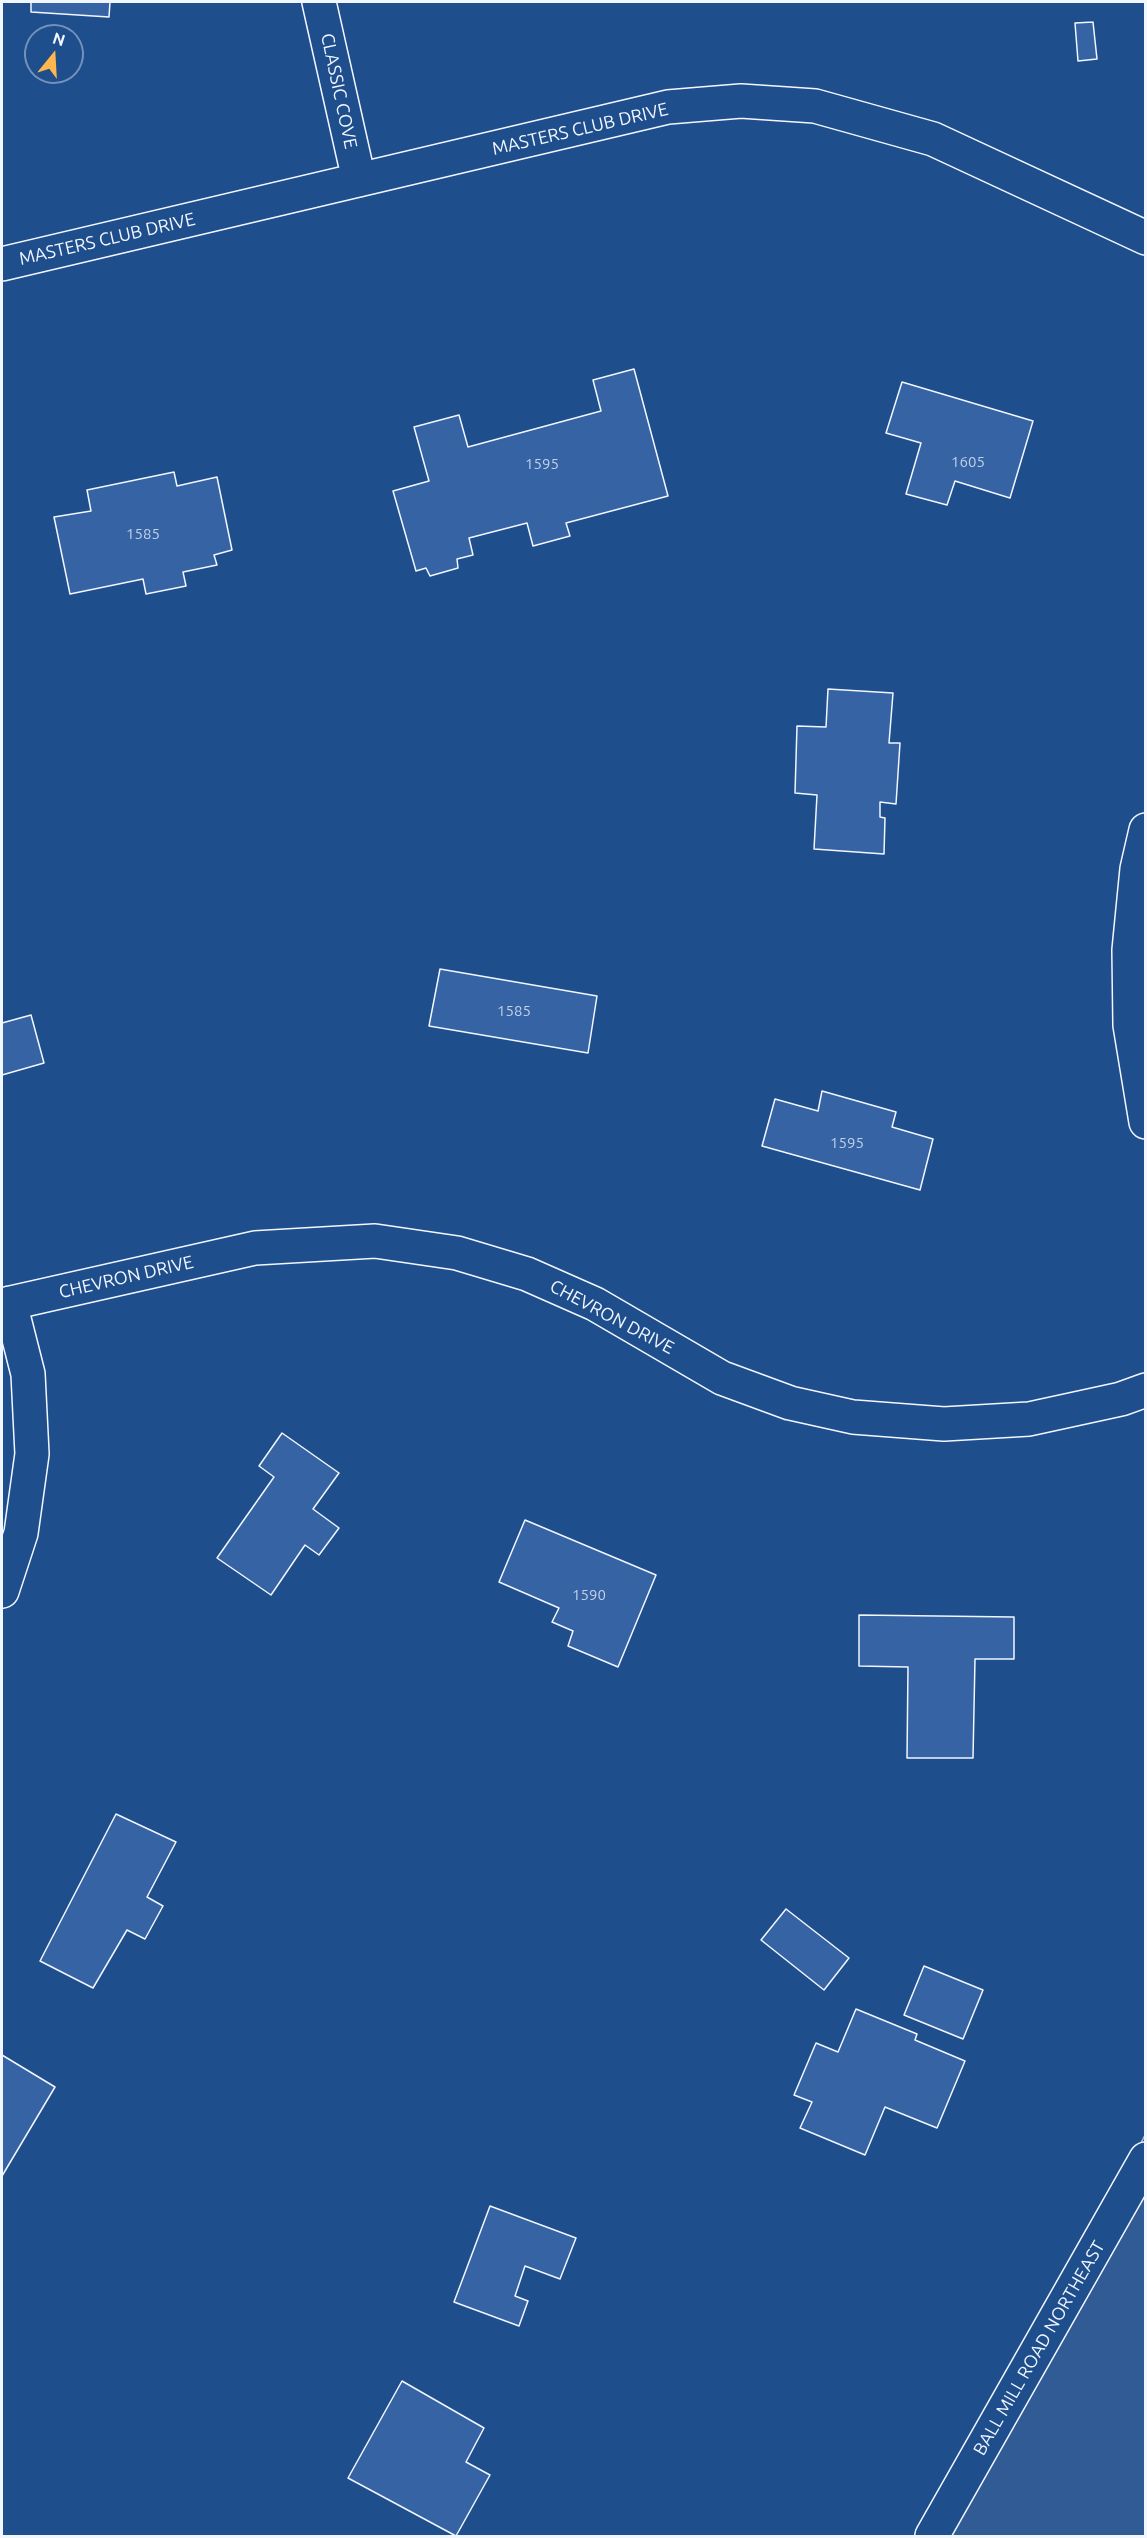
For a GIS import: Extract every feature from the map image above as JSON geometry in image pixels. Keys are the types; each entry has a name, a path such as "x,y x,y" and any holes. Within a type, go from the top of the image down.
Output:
{"street":[{"name":"CLASSIC COVE","path":"319,2 359,180"},
{"name":"MASTERS CLUB DRIVE","path":"2,264 668,107 741,101 815,106 933,139 1146,238"},
{"path":"1146,830 1137,869 1137,952 1130,1025 1146,1122"},
{"name":"CHEVRON DRIVE","path":"6,1304 255,1248 375,1241 457,1253 527,1274 595,1304 722,1378 790,1403 853,1417 944,1424 1029,1419 1121,1399 1146,1390"},
{"path":"2,1591 21,1533 32,1454 28,1374 6,1304"},
{"name":"BALL MILL ROAD NORTHEAST","path":"932,2536 1146,2159"}],"shaded area":[{"path":"1145,2135 1145,2536 940,2536 1033,2355"}],"building":[{"path":"31,2 110,2 109,17 31,12"},
{"path":"1093,22 1097,59 1078,61 1075,23"},
{"path":"634,369 668,496 566,523 570,536 533,546 527,523 469,538 473,555 457,559 458,568 430,576 426,568 416,571 393,491 429,481 414,427 459,415 468,447 601,411 593,380"},
{"path":"902,382 1033,421 1010,498 955,481 947,505 906,494 921,443 886,433"},
{"path":"174,472 177,486 217,477 232,550 214,555 217,565 183,572 186,586 146,594 143,579 70,594 54,517 91,511 87,490"},
{"path":"828,689 893,693 889,743 900,743 896,804 880,802 880,817 885,818 884,854 814,849 817,795 795,793 797,726 826,727"},
{"path":"440,969 597,996 588,1053 429,1026"},
{"path":"31,1015 44,1063 2,1075 2,1023"},
{"path":"822,1091 896,1112 892,1127 933,1139 920,1190 762,1146 775,1099 818,1111"},
{"path":"282,1433 339,1473 313,1509 339,1528 319,1555 305,1545 271,1595 217,1558 274,1477 259,1466"},
{"path":"525,1520 656,1575 618,1667 568,1646 573,1631 552,1622 559,1608 499,1582"},
{"path":"859,1615 1014,1617 1014,1659 975,1659 973,1758 907,1758 908,1667 859,1666"},
{"path":"116,1814 176,1842 147,1897 163,1906 145,1939 127,1930 93,1988 40,1961"},
{"path":"786,1909 849,1958 824,1990 761,1940"},
{"path":"924,1966 983,1990 963,2039 904,2015"},
{"path":"856,2009 917,2034 915,2040 965,2061 937,2128 885,2107 865,2155 800,2128 812,2102 794,2095 816,2043 838,2052"},
{"path":"2,2055 55,2087 2,2176"},
{"path":"490,2206 576,2238 560,2279 525,2266 515,2296 528,2301 519,2326 454,2302"},
{"path":"402,2381 484,2428 466,2462 490,2475 456,2536 348,2478"}]}
